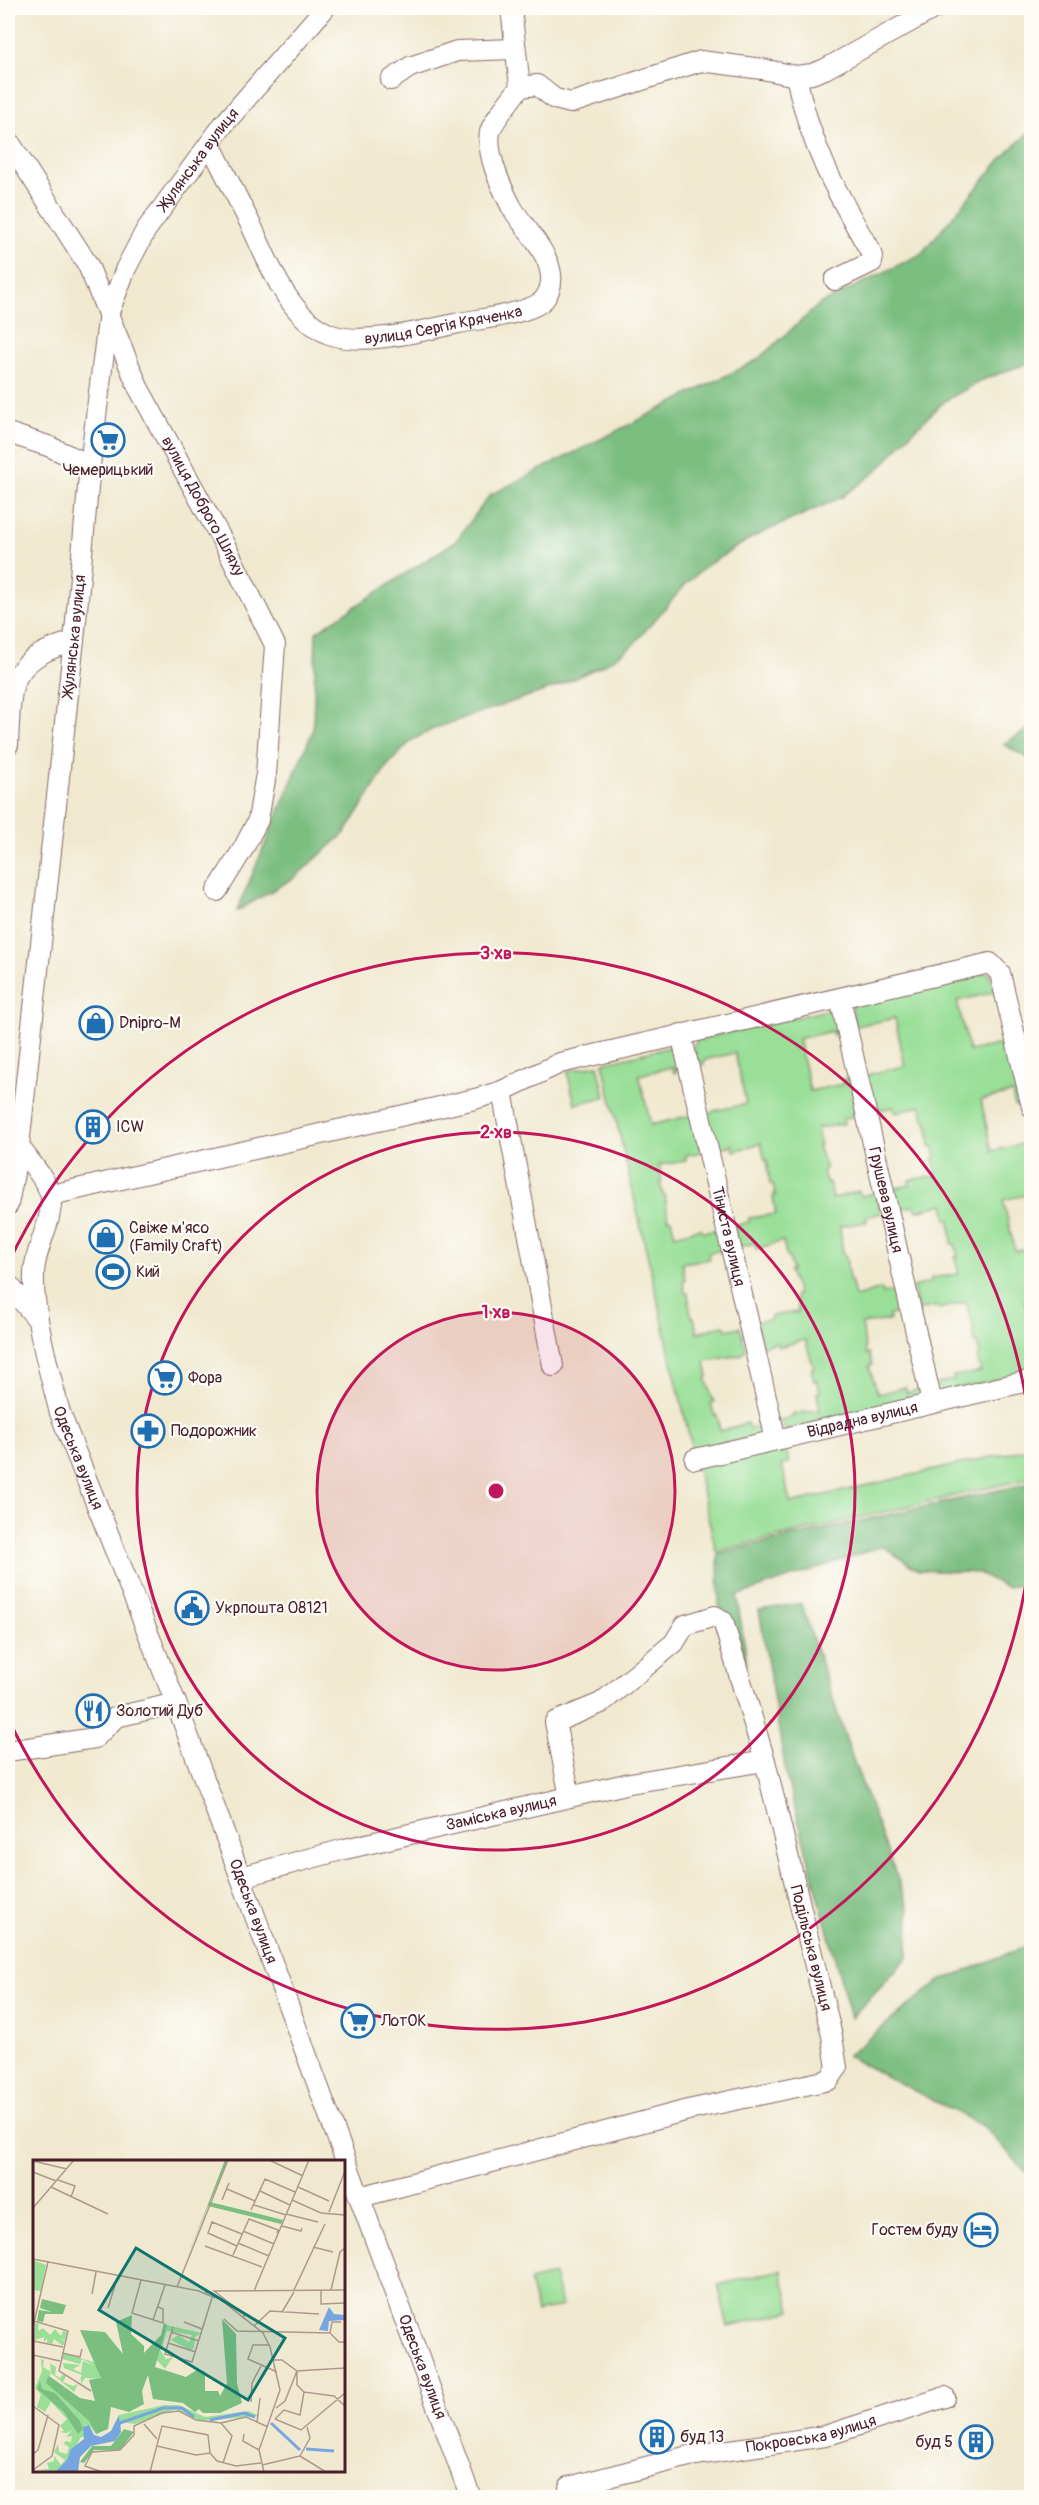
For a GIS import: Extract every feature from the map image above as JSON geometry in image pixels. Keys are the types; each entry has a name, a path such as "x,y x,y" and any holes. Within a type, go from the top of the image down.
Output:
{"street":[{"name":"Жулянська вулиця","path":"10,1197 19,1146 74,641 90,465 109,312 126,268 146,230 210,144 325,8"},
{"path":"511,8 520,87 537,85 555,99 571,103 701,61 796,76 812,74 935,8"},
{"path":"391,80 410,67 457,51 514,49"},
{"path":"796,76 808,127 819,157 833,187 873,256 872,261 835,280"},
{"name":"вулиця Сергія Кряченка","path":"210,144 282,289 303,316 329,334 362,339 405,334 521,311 543,302 549,292 550,266 512,206 492,158 490,131 520,87"},
{"name":"вулиця Доброго Шляху","path":"8,140 88,265 138,387 228,551 275,645 266,774 258,820 243,849 216,891"},
{"path":"8,433 48,446 90,465"},
{"path":"8,745 14,684 24,668 37,656 53,647 74,641"},
{"path":"10,1197 30,1180 48,1189 502,1091 560,1063 990,963 1000,973 1032,1107"},
{"name":"Грушева вулиця","path":"840,998 932,1403"},
{"name":"Тіниста вулиця","path":"681,1034 776,1440"},
{"path":"502,1091 554,1366"},
{"path":"19,1146 48,1189 50,1210 34,1272 40,1323"},
{"path":"8,1284 21,1282 34,1272"},
{"path":"8,1284 40,1323"},
{"name":"Одеська вулиця","path":"40,1323 60,1413 176,1703 471,2498"},
{"name":"Відрадна вулиця","path":"695,1459 1032,1380"},
{"name":"Подільська вулиця","path":"360,2197 687,2110 829,2080 837,2068 832,2036 765,1761 723,1621 715,1616 685,1625 674,1643 601,1703 555,1722 570,1797"},
{"path":"8,1751 95,1738 116,1717 176,1703"},
{"name":"Заміська вулиця","path":"241,1877 345,1849 630,1783 765,1761"},
{"name":"Покровська вулиця","path":"569,2487 689,2456 825,2436 945,2397"}],"green space":[{"path":"1031,130 1031,362 982,380 945,401 913,431 877,471 842,497 753,537 707,565 685,585 632,646 605,664 556,687 435,728 412,740 387,766 346,832 294,878 237,911 313,730 316,632 456,541 490,495 757,360 820,304 921,254 1002,158"},
{"path":"1031,728 1031,760 1003,744"},
{"path":"984,973 990,974 995,992 957,1001 969,1051 1007,1043 1023,1100 1020,1105 1015,1106 1012,1093 981,1100 992,1151 1023,1144 1021,1130 1026,1129 1031,1136 1031,1194 1003,1200 1015,1251 1031,1248 1031,1298 1025,1300 1031,1329 1031,1372 942,1392 935,1384 954,1380 953,1376 981,1372 977,1356 980,1355 966,1302 939,1309 937,1306 918,1310 913,1287 932,1282 931,1278 959,1274 955,1257 958,1256 955,1244 952,1244 950,1220 947,1220 944,1204 917,1211 915,1206 897,1209 891,1189 910,1185 909,1180 937,1176 933,1159 936,1158 933,1146 930,1147 928,1122 925,1122 921,1106 895,1113 893,1107 873,1111 867,1077 870,1074 905,1066 895,1018 857,1026 854,1024 852,1006"},
{"path":"832,1009 838,1030 833,1035 832,1031 798,1039 810,1091 843,1084 843,1079 850,1079 858,1115 843,1119 844,1124 817,1128 820,1145 818,1146 826,1169 823,1170 826,1182 829,1182 832,1199 859,1191 861,1196 876,1193 881,1213 866,1217 867,1222 840,1226 843,1256 846,1256 849,1280 851,1280 855,1297 882,1289 883,1294 899,1291 904,1312 889,1315 890,1320 862,1324 866,1354 869,1354 872,1365 869,1366 878,1394 905,1387 907,1393 921,1389 922,1396 786,1430 779,1420 793,1417 793,1414 820,1410 817,1393 820,1392 817,1380 814,1381 811,1369 814,1368 805,1340 778,1347 777,1343 762,1346 756,1322 771,1319 771,1316 798,1312 795,1295 798,1294 789,1271 792,1270 789,1258 787,1258 783,1241 756,1249 755,1243 738,1247 733,1226 749,1222 749,1218 776,1214 773,1184 770,1184 767,1160 765,1160 761,1143 734,1151 733,1145 715,1149 707,1116 714,1111 746,1104 735,1053 704,1060 704,1064 697,1066 693,1047 697,1040"},
{"path":"670,1047 677,1050 680,1067 674,1073 672,1067 639,1075 651,1125 688,1116 692,1118 702,1152 686,1155 686,1161 659,1165 662,1182 660,1183 663,1195 665,1195 668,1219 671,1219 675,1235 701,1228 703,1232 718,1229 723,1250 708,1253 709,1259 682,1263 685,1293 688,1293 691,1317 694,1317 697,1333 724,1325 726,1330 740,1327 746,1350 741,1355 705,1361 708,1377 706,1378 714,1402 711,1403 714,1415 717,1415 720,1431 747,1423 749,1429 760,1426 764,1431 761,1435 693,1453 603,1063"},
{"path":"598,1065 605,1097 575,1104 567,1071"},
{"path":"784,1448 789,1463 782,1465 790,1503 1031,1448 1031,1478 716,1551 696,1465"},
{"path":"1031,1483 1031,1584 1005,1587 979,1573 918,1570 882,1546 737,1596 747,1664 719,1605 718,1553"},
{"path":"801,1603 851,1754 909,1909 908,1957 851,2018 787,1779 759,1610"},
{"path":"1031,1944 1031,2177 983,2126 847,2056 938,1982"},
{"path":"781,2270 791,2311 728,2327 718,2285"},
{"path":"554,2275 562,2306 537,2312 529,2281"}],"place":[{"name":"Чемерицький","path":"108,440"},
{"name":"Dnipro-M","path":"96,1023"},
{"name":"ICW","path":"93,1127"},
{"name":"Свіже м'ясо (Family Craft)","path":"106,1237"},
{"name":"Кий","path":"113,1272"},
{"name":"Фора","path":"165,1378"},
{"name":"Подорожник","path":"148,1431"},
{"name":"Укрпошта 08121","path":"192,1608"},
{"name":"Золотий Дуб","path":"93,1711"},
{"name":"ЛотОК","path":"358,2021"},
{"name":"Гостем буду","path":"981,2230"},
{"name":"буд 13","path":"657,2437"},
{"name":"буд 5","path":"976,2442"}]}
